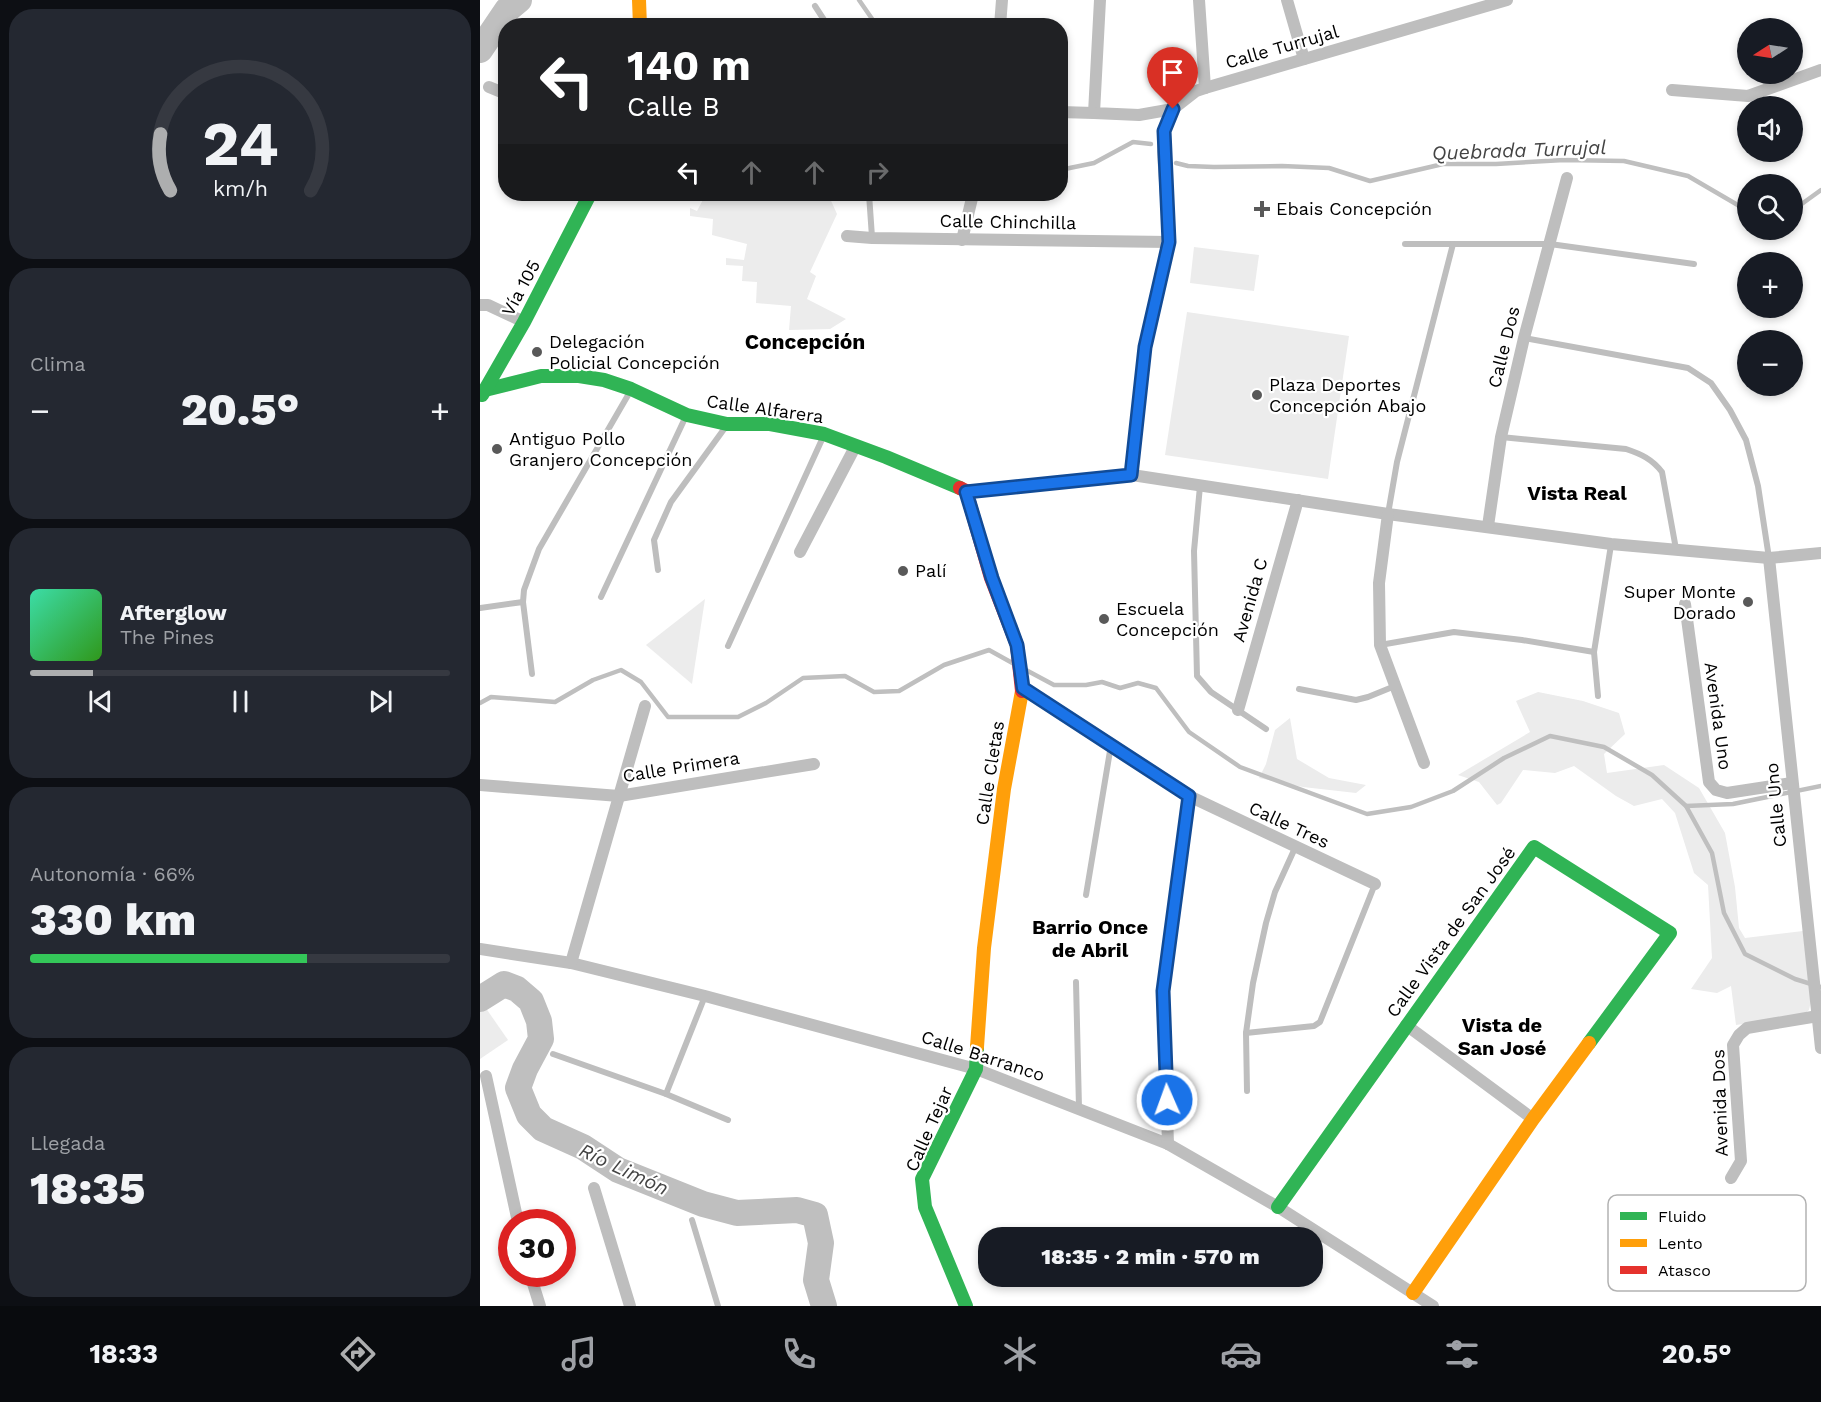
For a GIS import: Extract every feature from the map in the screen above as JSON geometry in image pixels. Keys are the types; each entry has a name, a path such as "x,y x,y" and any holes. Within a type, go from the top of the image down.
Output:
{"street":[{"path":"639,0 640,18"},
{"path":"1001,18 1002,0"},
{"path":"1094,113 1100,0"},
{"path":"1199,0 1205,88"},
{"path":"1287,0 1304,59"},
{"name":"Calle Turrujal","path":"1173,109 1196,91 1205,88 1507,0"},
{"path":"1672,90 1748,96 1821,70"},
{"path":"489,87 498,91"},
{"path":"1068,112 1139,115 1173,109"},
{"path":"1131,475 1145,347 1169,242 1164,131 1173,109"},
{"name":"Calle Dos","path":"1488,526 1501,436 1567,178"},
{"name":"Vía 105","path":"483,394 524,322 586,201"},
{"path":"962,240 971,201"},
{"name":"Calle Chinchilla","path":"847,236 962,240 1169,242"},
{"path":"480,305 488,305 524,322"},
{"name":"Calle Alfarera","path":"483,394 541,376 579,376 604,380 631,389 687,415 727,424 770,424 824,434 886,457 966,492"},
{"path":"800,552 855,447"},
{"path":"966,492 1131,475 1388,514 1611,544 1769,558 1821,553"},
{"name":"Calle Cletas","path":"966,492 992,578 1017,645 1023,688 1004,789 985,937 976,1069"},
{"name":"Avenida C","path":"1238,710 1298,500"},
{"path":"1388,514 1379,583 1380,645 1424,763"},
{"name":"Calle Uno","path":"1769,558 1821,1048"},
{"name":"Avenida Uno","path":"1685,604 1709,782 1716,790 1727,793 1792,783"},
{"name":"Calle Tres","path":"1023,688 1189,796 1375,884"},
{"path":"571,963 645,706"},
{"name":"Calle Primera","path":"480,785 619,796 814,764"},
{"path":"1168,1144 1163,991 1189,796"},
{"name":"Calle Vista de San José","path":"1278,1206 1534,847 1670,933 1533,1119 1413,1293"},
{"name":"Calle Barranco","path":"480,949 571,963 705,996 976,1069 1168,1144 1278,1206 1433,1306"},
{"name":"Avenida Dos","path":"1731,1178 1741,1161 1733,1045 1739,1035 1748,1028 1818,1016"},
{"path":"1406,1025 1533,1119"},
{"name":"Calle Tejar","path":"966,1306 925,1207 922,1179 976,1069"},
{"path":"486,1076 515,1209"},
{"path":"594,1188 630,1306"},
{"path":"534,1287 540,1306"}],"lane":[{"path":"815,6 823,18"},
{"path":"869,201 872,238"},
{"path":"1405,244 1550,244 1694,264"},
{"path":"1388,514 1397,462 1453,244"},
{"path":"1524,339 1688,368 1711,384 1730,410 1746,440 1758,486 1769,558"},
{"path":"532,674 523,602 524,590 539,549 631,389"},
{"path":"601,597 687,415"},
{"path":"658,570 654,540 671,502 727,424"},
{"path":"728,646 824,434"},
{"path":"1501,436 1626,449 1641,454 1655,463 1662,472 1676,549"},
{"path":"1200,486 1194,552 1197,676 1211,692 1266,729"},
{"path":"1598,696 1594,652 1611,544"},
{"path":"480,608 523,602"},
{"path":"1380,645 1454,632 1594,652"},
{"path":"1299,689 1356,700 1395,686"},
{"path":"1086,895 1111,744"},
{"path":"1247,1091 1246,1033 1253,983 1275,892 1295,848"},
{"path":"1246,1033 1314,1026 1320,1022 1375,884"},
{"path":"1076,982 1079,1108"},
{"path":"666,1094 705,996"},
{"path":"553,1054 666,1094 728,1120"},
{"path":"692,1220 718,1306"}],"shaded area":[{"path":"702,201 831,201 837,214 810,272 816,276 807,299 846,319 830,329 789,330 791,306 756,303 757,282 742,281 743,266 726,265 726,258 744,260 747,244 712,235 713,219 690,216 690,208 697,211"},
{"path":"1194,247 1259,255 1254,291 1190,283"},
{"name":"Plaza Deportes Concepción Abajo","path":"1187,312 1349,336 1328,479 1165,455"},
{"path":"705,599 692,684 646,645"},
{"path":"1538,692 1583,701 1619,713 1625,734 1604,754 1607,773 1664,765 1699,788 1725,833 1735,887 1739,928 1745,938 1803,931 1811,1001 1809,1010 1803,1015 1736,1025 1731,986 1717,993 1691,989 1712,958 1708,885 1694,873 1675,813 1662,799 1634,806 1574,766 1555,773 1523,770 1501,803 1497,805 1479,782 1458,775 1530,732 1516,701"},
{"path":"1290,718 1297,759 1329,778 1366,785 1356,793 1303,787 1259,778 1266,764 1275,730"},
{"path":"483,1004 508,1040 480,1059 480,1006"}],"waterway":[{"path":"502,18 519,0"},
{"name":"Quebrada Turrujal","path":"859,0 871,18"},
{"path":"480,50 498,23"},
{"name":"Quebrada Turrujal","path":"1068,168 1094,163 1133,142 1151,144"},
{"name":"Quebrada Turrujal","path":"1176,163 1214,167 1329,168 1370,181 1443,164 1564,160 1624,161 1688,176 1737,205"},
{"name":"Quebrada Turrujal","path":"1803,203 1821,190"},
{"path":"480,703 491,697 555,702 593,680 621,670 641,682 668,717 738,717 766,703 803,678 845,676 874,692 899,691 944,665 989,650 1016,665"},
{"path":"1026,670 1054,685 1086,685 1102,682 1120,688 1138,683 1156,688 1189,732 1240,767 1367,814 1411,807 1453,791 1504,758 1550,736 1604,747 1652,775 1686,806 1712,853 1724,913 1745,954 1795,979 1821,987"},
{"path":"1686,806 1733,804 1821,786"},
{"name":"Río Limón","path":"480,999 504,984 517,989 531,1001 539,1021 541,1039 518,1088 529,1115 543,1129 583,1147 618,1170 703,1204 737,1213 797,1210 815,1215 821,1243 816,1280 824,1306"}],"traffic: fast":[{"path":"482,395 524,322 586,201"},
{"path":"485,390 541,376 579,376 604,380 631,389 687,415 727,424 770,424 824,434 960,488"},
{"path":"1278,1207 1534,847 1670,933 1589,1043"},
{"path":"966,1306 925,1207 922,1179 976,1069 977,1047"}],"traffic: slow":[{"path":"639,0 640,18"},
{"path":"977,1047 984,948 1004,789 1022,691"},
{"path":"1413,1293 1533,1119 1589,1043"}],"traffic: jam":[{"path":"960,488 966,491 991,578 1017,645 1022,691"}],"place":[{"name":"Ebais Concepción","path":"1262,209"},
{"name":"Delegación Policial Concepción","path":"537,352"},
{"name":"Plaza Deportes Concepción Abajo","path":"1257,395"},
{"name":"Antiguo Pollo Granjero Concepción","path":"497,449"},
{"name":"Palí","path":"903,571"},
{"name":"Super Monte Dorado","path":"1748,602"},
{"name":"Escuela Concepción","path":"1104,619"}],"district":[{"name":"Concepción","path":"805,342"},
{"name":"Vista Real","path":"1577,493"},
{"name":"Barrio Once de Abril","path":"1090,938"},
{"name":"Vista de San José","path":"1502,1036"}],"route":[{"path":"1167,1100 1163,991 1189,796 1023,688 1017,645 992,578 966,492 1131,475 1145,347 1169,242 1163,152 1164,131 1173,109"}]}
